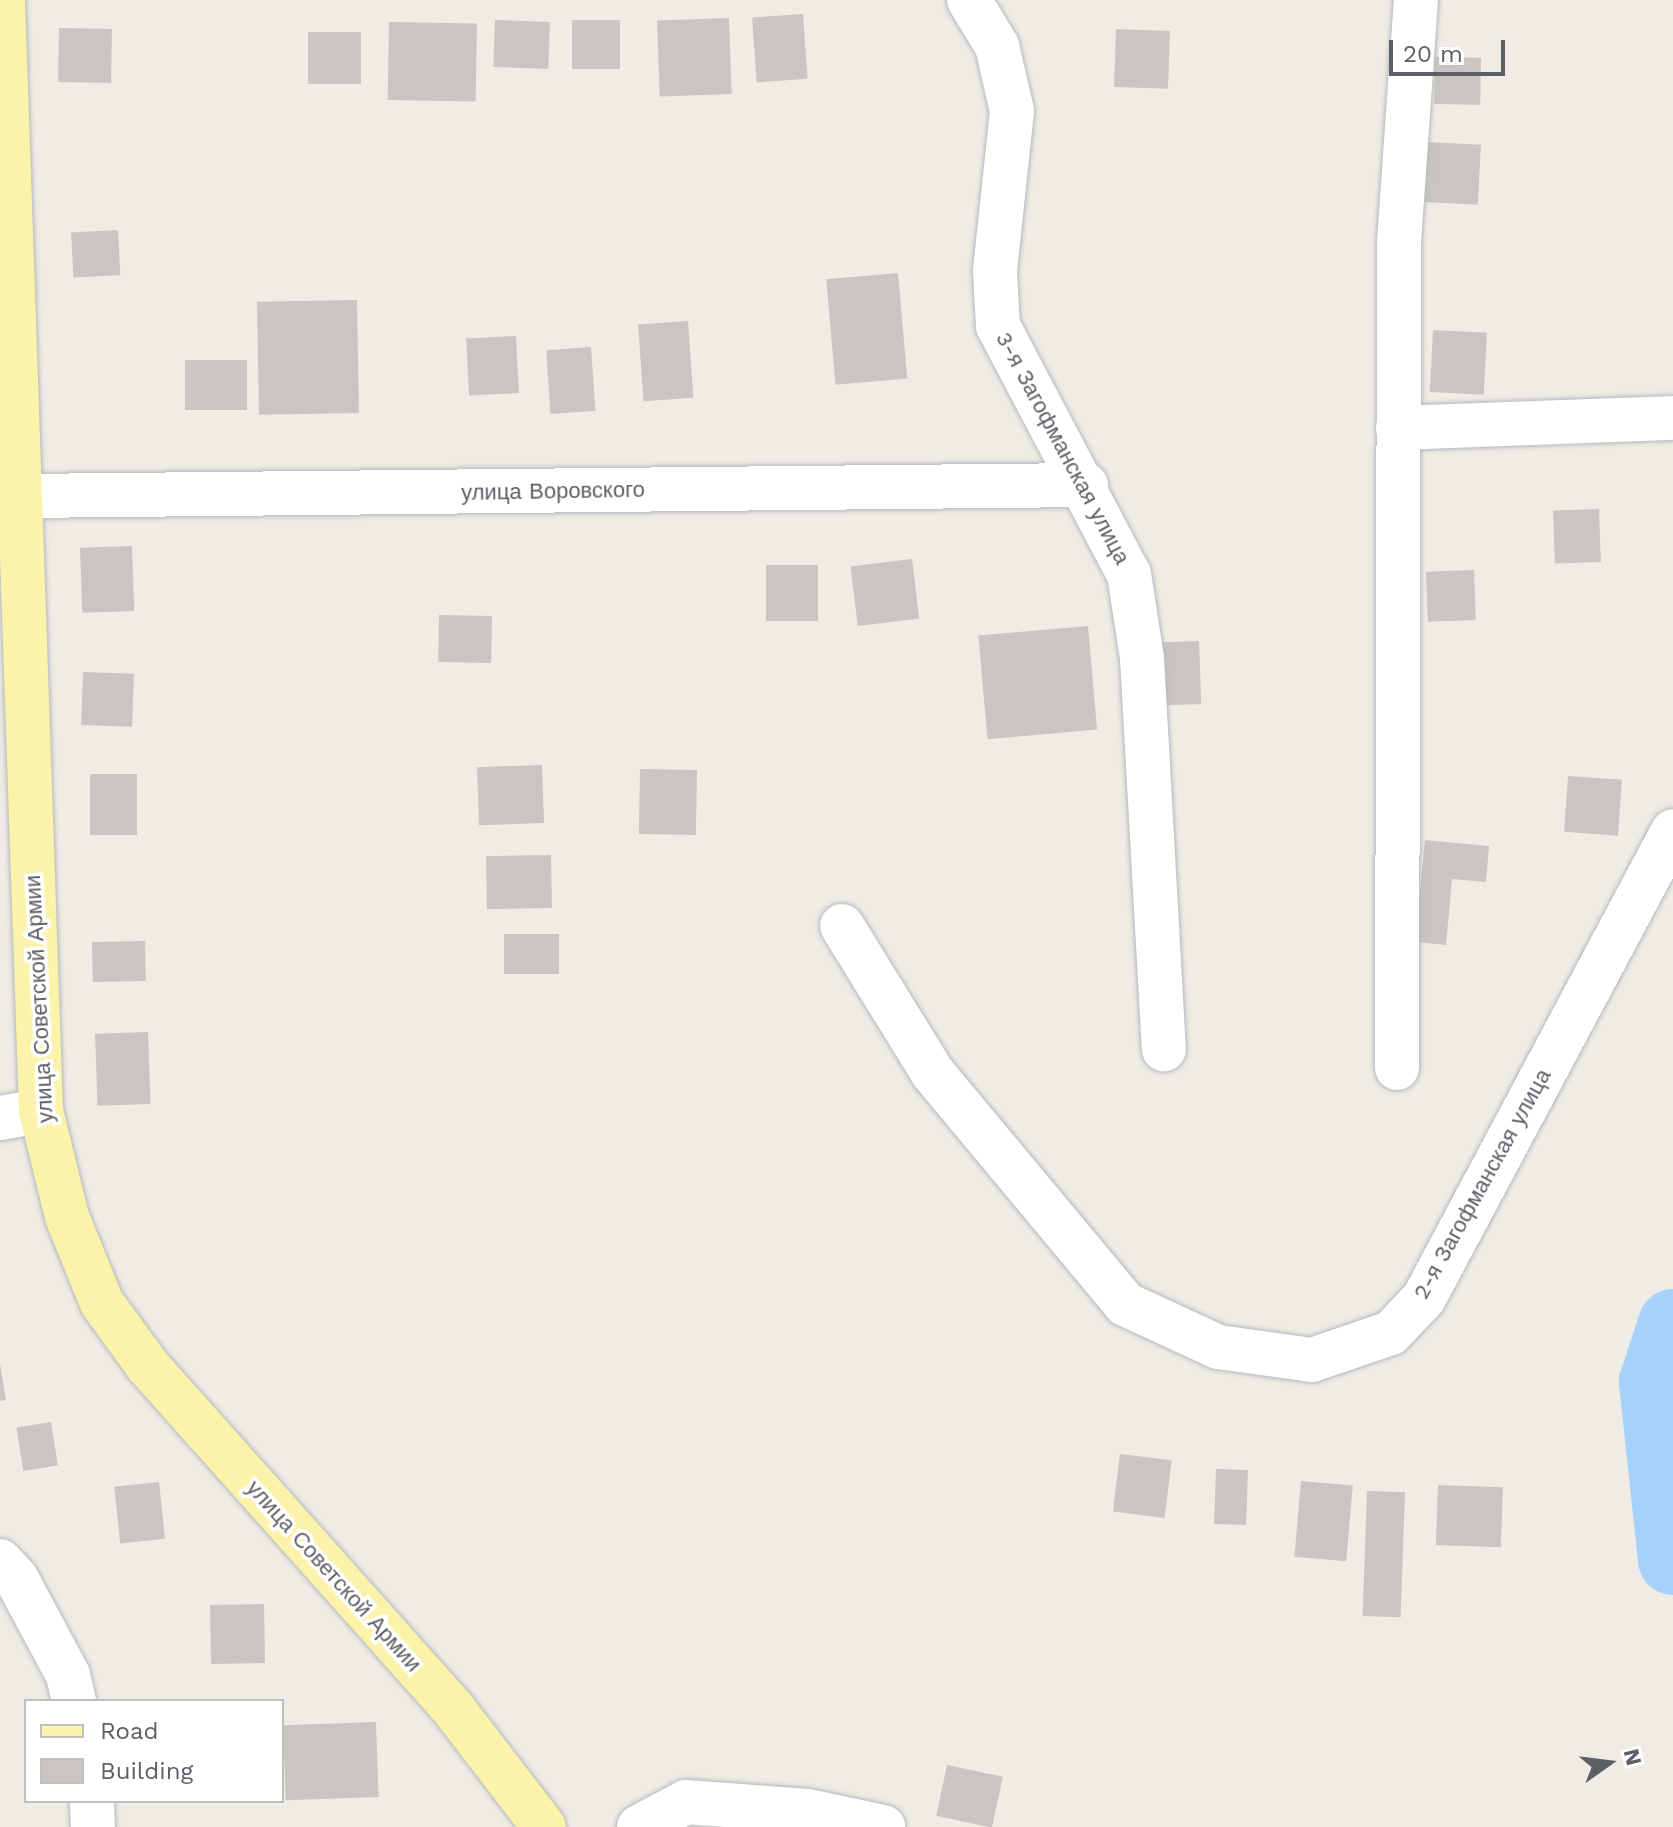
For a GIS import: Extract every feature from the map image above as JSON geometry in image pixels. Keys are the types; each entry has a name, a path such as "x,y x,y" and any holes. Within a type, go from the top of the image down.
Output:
{"main road":[{"name":"улица Советской Армии","path":"3,0 21,496 20,1115 102,1303 147,1365 455,1711 544,1827"}],"street":[{"name":"3-я Загофманская улица","path":"969,0 997,46 1012,111 995,271 998,326 1086,485 1129,574 1142,658 1164,1049"},
{"path":"1397,1068 1399,242 1416,0"},
{"path":"1398,428 1673,418"},
{"name":"улица Воровского","path":"21,496 1086,485"},
{"name":"2-я Загофманская улица","path":"842,926 932,1072 1125,1304 1218,1347 1312,1360 1391,1333 1424,1298 1673,831"},
{"path":"0,1561 16,1578 68,1675 74,1699"},
{"path":"92,1803 93,1827"},
{"path":"639,1827 688,1814 808,1811 883,1827"}],"building":[{"path":"803,14 808,79 757,82 752,18"},
{"path":"729,18 732,94 660,96 657,21"},
{"path":"495,20 550,22 548,69 493,67"},
{"path":"572,20 620,20 620,69 572,69"},
{"path":"389,22 477,24 476,102 388,100"},
{"path":"59,28 112,29 111,83 58,82"},
{"path":"1116,29 1170,31 1168,89 1114,87"},
{"path":"308,32 361,32 361,84 308,84"},
{"path":"1435,57 1481,58 1480,105 1434,104"},
{"path":"1428,142 1481,145 1478,205 1425,202"},
{"path":"118,230 120,275 73,277 71,232"},
{"path":"898,273 907,379 836,385 826,279"},
{"path":"357,300 359,413 259,415 257,302"},
{"path":"688,321 693,398 643,401 638,324"},
{"path":"1433,330 1487,333 1484,395 1430,392"},
{"path":"516,336 519,393 469,396 466,339"},
{"path":"591,347 595,411 551,414 546,350"},
{"path":"185,360 247,360 247,410 185,410"},
{"path":"1599,509 1601,562 1555,564 1553,511"},
{"path":"132,546 134,611 82,613 80,548"},
{"path":"912,559 919,619 858,626 850,567"},
{"path":"766,565 818,565 818,621 766,621"},
{"path":"1474,570 1476,620 1428,622 1426,572"},
{"path":"439,615 492,616 491,663 438,662"},
{"path":"1088,626 1097,730 987,739 978,636"},
{"path":"1199,641 1201,704 1153,706 1151,643"},
{"path":"83,672 134,674 132,727 81,725"},
{"path":"542,765 544,823 479,825 477,767"},
{"path":"640,769 697,770 696,835 639,834"},
{"path":"90,774 137,774 137,835 90,835"},
{"path":"1568,776 1622,780 1618,836 1564,832"},
{"path":"1425,840 1489,846 1486,882 1452,879 1446,945 1415,942"},
{"path":"551,855 552,908 487,909 486,856"},
{"path":"504,934 559,934 559,974 504,974"},
{"path":"145,941 146,981 93,982 92,942"},
{"path":"148,1032 151,1104 98,1106 95,1034"},
{"path":"0,1364 6,1400 0,1401"},
{"path":"51,1422 58,1465 23,1471 16,1427"},
{"path":"1120,1454 1172,1460 1165,1518 1113,1512"},
{"path":"1216,1469 1248,1470 1246,1525 1214,1524"},
{"path":"1301,1481 1353,1486 1346,1561 1294,1557"},
{"path":"159,1482 165,1539 120,1543 114,1487"},
{"path":"1438,1485 1503,1487 1501,1547 1436,1545"},
{"path":"1367,1491 1405,1492 1401,1617 1363,1616"},
{"path":"264,1604 265,1663 211,1664 210,1605"},
{"path":"376,1722 379,1797 286,1800 284,1725"},
{"path":"947,1765 1003,1777 992,1827 936,1816"}],"waterway":[{"path":"1673,1324 1654,1382 1673,1560"}]}
